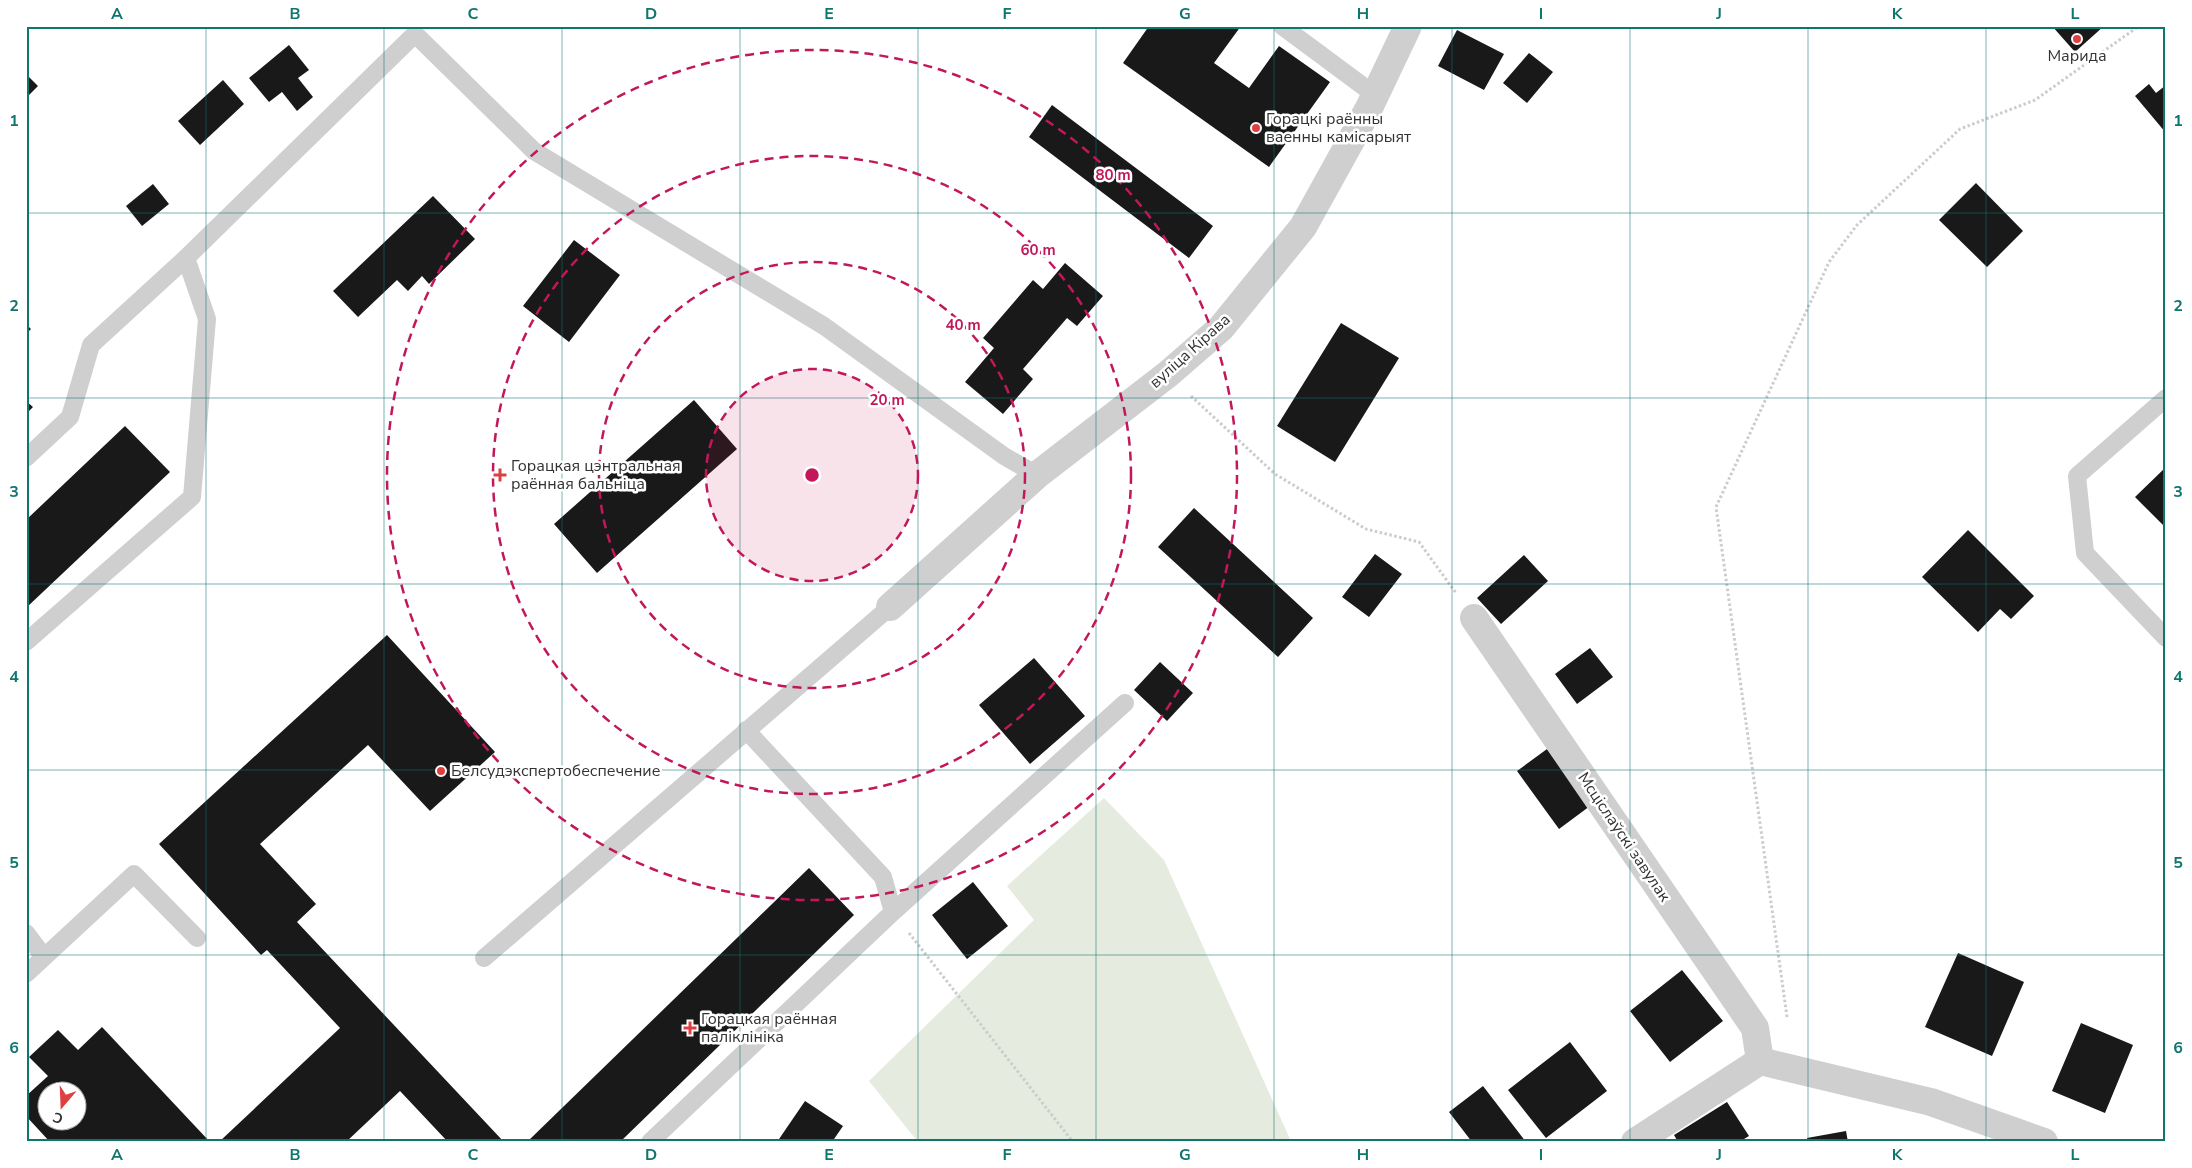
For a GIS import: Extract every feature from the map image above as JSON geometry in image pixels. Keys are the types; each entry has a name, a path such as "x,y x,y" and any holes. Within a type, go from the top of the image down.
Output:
{"street":[{"name":"вуліца Кірава","path":"890,607 1037,475 1168,374 1221,328 1303,227 1375,95 1408,26"},
{"name":"Мсціслаўскі завулак","path":"1474,618 1754,1028 1760,1062"},
{"path":"1635,1142 1760,1062 1931,1102 2044,1142"}],"lane":[{"path":"1282,26 1375,95"},
{"path":"26,458 70,417 91,345 186,258 415,34 534,151 824,326 1004,456 1037,475"},
{"path":"26,642 192,497 207,319 186,258"},
{"path":"2166,398 2077,476 2086,553 2166,638"},
{"path":"484,958 890,607"},
{"path":"650,1142 893,912 1125,703"},
{"path":"746,730 883,876 893,912"},
{"path":"26,974 134,874 197,938"},
{"path":"26,933 44,957"}],"path":[{"path":"1787,1020 1716,507 1828,262 1857,225 1960,129 2035,100 2139,26"},
{"path":"1168,374 1275,474 1366,529 1419,542 1474,618"},
{"path":"893,912 1073,1142"}],"shaded area":[{"path":"1104,798 1164,860 1290,1139 1288,1142 918,1142 869,1081 1034,920 1007,886"}],"building":[{"name":"Горацкі раённы ваенны камісарыят","path":"1149,26 1241,26 1214,63 1249,88 1279,46 1330,82 1269,167 1123,63"},
{"name":"Марида","path":"2052,26 2104,26 2075,52"},
{"path":"1457,30 1504,54 1484,90 1438,66"},
{"path":"289,45 309,70 298,78 313,97 297,111 282,92 269,102 249,78"},
{"path":"1529,53 1553,72 1527,103 1503,83"},
{"path":"26,74 38,86 26,98"},
{"path":"223,80 244,104 200,145 178,121"},
{"path":"2149,84 2156,93 2166,85 2166,133 2135,96"},
{"path":"1052,105 1213,226 1189,258 1029,137"},
{"path":"1976,183 2023,231 1987,267 1939,220"},
{"path":"153,184 169,204 142,226 126,206"},
{"path":"433,196 475,239 429,284 422,276 408,291 397,280 358,317 333,291"},
{"path":"574,240 620,275 569,342 523,306"},
{"path":"1065,263 1103,296 1077,326 1067,318 1023,369 1033,379 1003,414 965,382 994,348 983,338 1033,280 1043,289"},
{"path":"1341,323 1399,358 1335,462 1277,426"},
{"path":"26,324 31,329 26,334"},
{"path":"694,400 737,449 597,573 554,524"},
{"path":"26,401 33,407 26,414"},
{"path":"125,426 170,472 26,608 26,520"},
{"path":"2166,467 2166,528 2135,497"},
{"path":"1194,508 1313,618 1278,657 1158,547"},
{"path":"1968,530 2034,596 2011,619 2000,609 1978,632 1922,577"},
{"path":"1375,554 1402,574 1369,617 1342,597"},
{"path":"1524,555 1548,581 1501,624 1477,598"},
{"path":"387,635 495,752 430,811 368,745 260,844 316,904 297,922 504,1142 448,1142 400,1091 346,1142 219,1142 340,1028 267,950 261,955 159,844"},
{"path":"1590,648 1613,677 1577,704 1555,674"},
{"path":"1034,658 1085,716 1030,764 979,705"},
{"path":"1160,662 1193,693 1167,721 1134,690"},
{"path":"1547,749 1590,806 1559,829 1517,771"},
{"name":"Горацкая раённая паліклініка","path":"809,868 854,915 620,1142 527,1142"},
{"path":"973,882 1008,926 967,959 932,915"},
{"path":"1958,953 2024,982 1992,1056 1925,1027"},
{"path":"1682,970 1723,1021 1670,1062 1630,1011"},
{"path":"2081,1023 2133,1045 2105,1113 2052,1091"},
{"path":"102,1027 210,1142 50,1142 39,1130 88,1130 88,1080 44,1080 48,1076 29,1057 58,1030 78,1050"},
{"path":"1570,1042 1607,1091 1546,1138 1508,1090"},
{"path":"38,1085 38,1129 26,1116 26,1096"},
{"path":"1483,1086 1526,1142 1472,1142 1449,1112"},
{"path":"805,1101 843,1126 832,1142 777,1142"},
{"path":"1727,1102 1749,1136 1739,1142 1678,1142 1674,1135"},
{"path":"1846,1131 1848,1142 1808,1142 1807,1138"}],"place":[{"name":"Марида","path":"2077,39"},
{"name":"Горацкі раённы ваенны камісарыят","path":"1256,128"},
{"name":"Горацкая цэнтральная раённая бальніца","path":"500,475"},
{"name":"Белсудэкспертобеспечение","path":"441,771"},
{"name":"Горацкая раённая паліклініка","path":"690,1028"}]}
